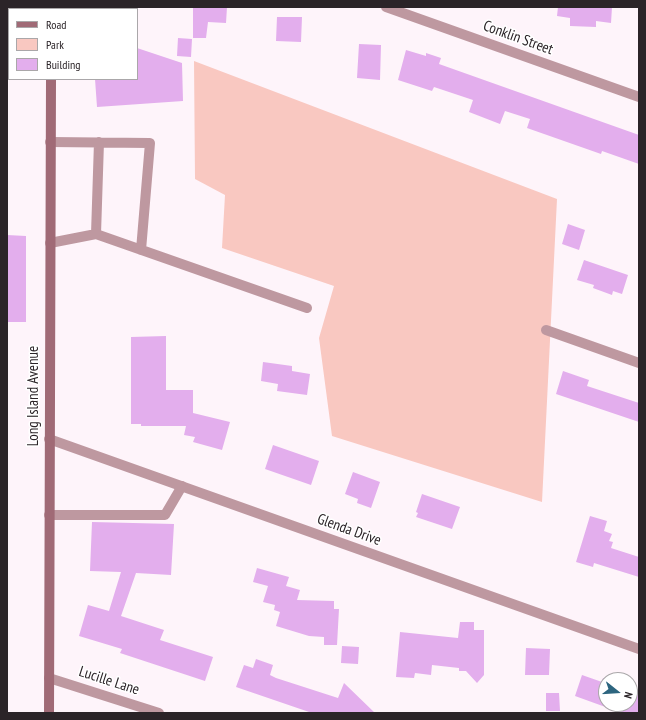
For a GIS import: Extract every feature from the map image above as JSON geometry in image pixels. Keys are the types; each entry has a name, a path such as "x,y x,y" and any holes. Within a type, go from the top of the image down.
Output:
{"street":[{"name":"Conklin Street","path":"386,7 639,97"},
{"name":"Long Island Avenue","path":"49,713 51,80"},
{"path":"50,142 150,143 141,250"},
{"path":"96,234 98,142"},
{"path":"50,244 96,234 307,308"},
{"path":"546,330 639,363"},
{"name":"Glenda Drive","path":"49,439 639,649"},
{"path":"49,515 165,516 182,486"},
{"name":"Lucille Lane","path":"49,678 159,713"}],"green space":[{"path":"194,61 557,199 542,502 332,436 319,338 334,286 222,248 225,195 195,179"}],"building":[{"path":"193,7 227,7 226,23 208,22 206,38 193,38"},
{"path":"558,7 612,7 611,23 596,21 596,27 570,26 570,18 557,16"},
{"path":"277,17 302,17 301,42 276,41"},
{"path":"178,38 192,39 191,57 177,56"},
{"path":"359,44 381,45 380,80 357,78"},
{"path":"138,48 182,63 183,101 97,107 95,80 138,80"},
{"path":"406,50 426,56 426,53 441,58 439,64 639,135 639,164 602,151 601,154 527,128 530,119 505,111 500,124 469,112 473,100 434,87 432,91 398,80"},
{"path":"568,224 585,230 579,250 562,244"},
{"path":"7,235 26,236 26,322 7,322"},
{"path":"584,260 628,275 622,294 613,291 612,295 593,288 594,285 577,280"},
{"path":"166,336 166,390 193,390 193,413 230,422 222,450 193,442 195,437 184,435 186,426 141,426 141,424 131,424 131,337"},
{"path":"263,362 292,366 292,371 310,374 307,395 277,391 278,384 261,381"},
{"path":"563,371 589,380 587,386 639,403 639,422 556,394"},
{"path":"273,445 319,461 311,485 265,469"},
{"path":"353,472 380,482 371,508 357,503 358,499 345,494"},
{"path":"422,494 460,507 452,529 416,517 418,513 416,512"},
{"path":"590,516 607,521 604,531 612,534 609,541 613,542 611,548 639,557 639,577 594,563 593,567 576,562"},
{"path":"92,522 174,524 171,575 136,573 121,616 164,630 160,640 213,657 205,681 120,653 122,649 79,636 88,605 109,611 121,572 90,571"},
{"path":"257,568 289,577 286,586 300,590 297,600 334,601 334,609 339,609 337,645 324,645 324,637 309,636 276,626 280,612 274,610 275,605 263,602 268,586 253,582"},
{"path":"460,622 474,622 474,630 484,630 484,675 477,683 466,671 459,671 459,668 432,665 431,675 415,673 414,678 396,677 400,632 458,638"},
{"path":"342,646 359,647 358,664 341,663"},
{"path":"526,648 550,649 549,675 525,675"},
{"path":"256,659 273,665 270,675 276,678 338,698 344,683 375,713 312,713 236,687 244,665 253,668"},
{"path":"582,675 598,681 598,704 575,696"},
{"path":"639,691 639,713 619,712 638,712"},
{"path":"546,693 559,693 560,711 546,711"}]}
